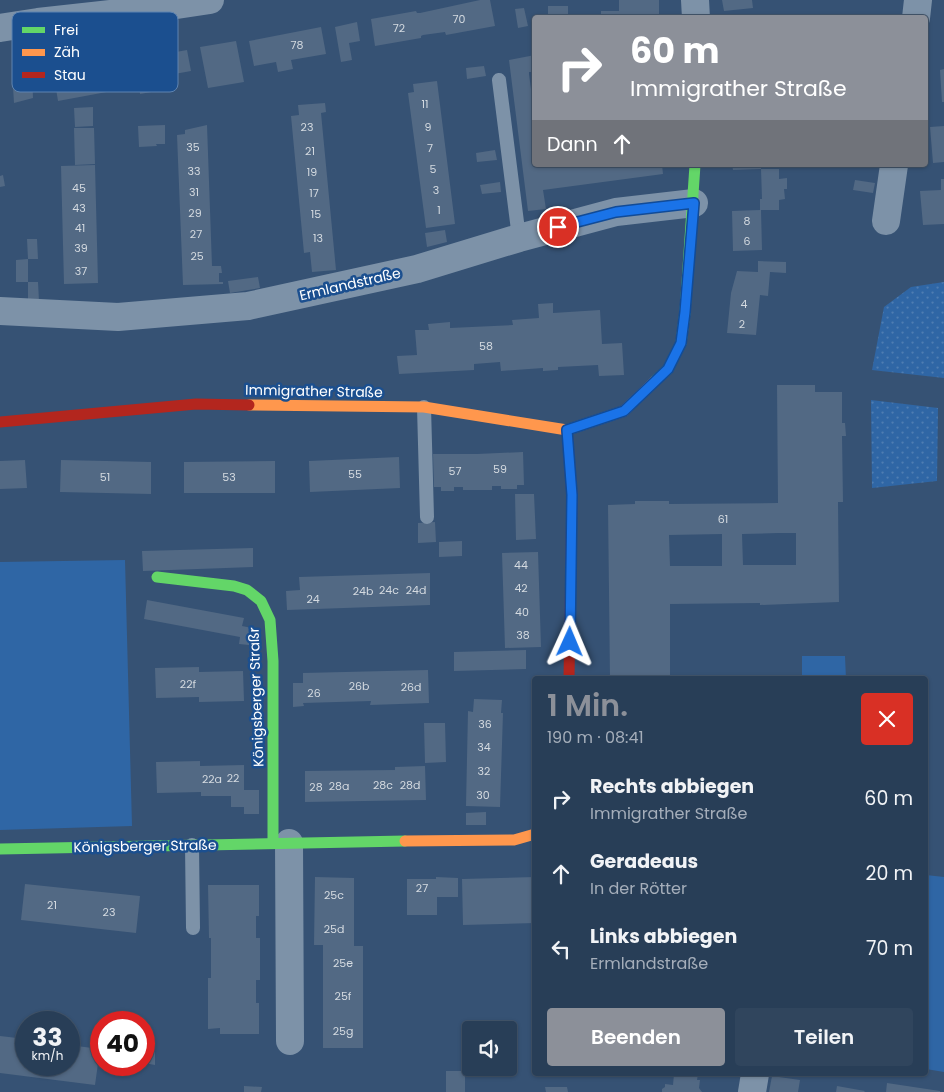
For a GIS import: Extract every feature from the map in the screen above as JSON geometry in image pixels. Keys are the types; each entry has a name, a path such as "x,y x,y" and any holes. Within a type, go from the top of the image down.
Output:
{"street":[{"path":"99,12 136,6 210,0"},
{"path":"695,0 696,15"},
{"path":"916,15 918,0"},
{"path":"694,203 695,167"},
{"path":"886,221 894,167"},
{"name":"Ermlandstraße","path":"0,311 118,317 248,306 417,269 616,212 694,203"},
{"name":"Immigrather Straße","path":"0,422 196,404 424,407 567,430 624,411 668,369 681,343 694,203"},
{"path":"567,430 572,495 569,676"},
{"name":"Königsberger Straßr","path":"157,577 234,586 247,590 260,601 270,620 281,843"},
{"name":"Königsberger Straße","path":"0,849 514,840 532,835"},
{"path":"281,843 290,1040"},
{"path":"752,1092 755,1076"}],"lane":[{"path":"499,80 520,238"},
{"path":"424,407 427,517"},
{"path":"192,845 193,928"}],"shaded area":[{"path":"944,282 944,378 872,370 884,307 911,287"},
{"path":"871,400 938,408 937,481 872,488"},
{"path":"125,560 132,826 0,830 0,562"},
{"path":"802,656 845,656 846,676 802,676"},
{"path":"928,875 944,877 944,1072 928,1069"}],"building":[{"path":"480,0 490,0 495,26 446,35 445,32 423,35 421,38 375,46 371,19 416,11 420,13"},
{"path":"619,0 659,0 659,15 601,15 601,11 619,11"},
{"path":"722,0 752,0 753,8 724,11"},
{"path":"548,6 568,6 568,15 548,15"},
{"path":"524,8 528,26 518,28 515,9"},
{"path":"357,22 360,41 349,43 352,60 341,62 335,27"},
{"path":"321,27 326,54 291,60 293,69 278,72 276,62 254,66 249,41"},
{"path":"236,41 244,82 208,88 200,47"},
{"path":"187,50 191,71 178,73 178,52"},
{"path":"532,56 532,72 529,72 529,74 532,96 532,167 662,167 663,174 543,190 546,209 528,211 509,60"},
{"path":"484,66 486,76 467,79 466,68"},
{"path":"944,69 944,102 942,102 940,70"},
{"path":"437,81 455,224 426,228 408,93 414,92 413,84"},
{"path":"13,92 33,92 33,98 14,103"},
{"path":"57,92 107,92 58,101"},
{"path":"325,103 326,112 321,113 336,270 312,272 310,252 304,253 291,116 299,115 298,105"},
{"path":"93,107 93,126 75,127 74,108"},
{"path":"165,125 165,144 139,147 138,126"},
{"path":"207,125 212,266 221,266 222,273 219,273 219,282 223,282 223,284 183,285 177,135 185,134 185,130"},
{"path":"944,126 944,162 933,163 930,127"},
{"path":"74,128 94,128 95,164 75,165"},
{"path":"495,150 497,160 477,162 476,153"},
{"path":"95,165 98,283 64,284 61,166"},
{"path":"732,167 761,167 761,169 733,170"},
{"path":"761,169 779,169 779,179 787,178 787,189 784,189 785,199 779,200 779,210 761,210 762,250 733,251 732,211 760,210 760,199 762,199"},
{"path":"3,175 5,186 0,187 0,176"},
{"path":"941,179 944,179 944,224 923,225 920,191 941,190"},
{"path":"855,180 875,183 873,193 853,190"},
{"path":"500,182 501,192 482,194 480,185"},
{"path":"445,230 447,242 427,247 425,233"},
{"path":"27,239 37,239 38,259 28,259"},
{"path":"28,259 28,282 16,282 16,260"},
{"path":"758,261 786,262 786,273 770,272 768,296 760,295 756,335 727,333 731,293 737,271 758,272"},
{"path":"258,277 260,288 230,293 228,281"},
{"path":"28,282 38,282 39,301 28,301"},
{"path":"553,303 553,313 600,310 602,344 622,343 624,375 599,376 598,365 558,367 558,370 543,371 543,368 501,371 500,362 474,364 474,370 399,374 397,356 417,355 415,330 429,330 428,324 450,322 450,328 513,325 512,320 539,318 538,304"},
{"path":"777,385 815,385 815,392 842,392 842,423 845,423 846,436 842,436 843,502 838,502 839,602 760,605 760,603 670,604 670,676 610,676 608,505 635,504 635,501 669,501 669,504 778,503","holes":["796,533 796,565 743,565 742,534","722,534 722,566 670,566 669,535"]},
{"path":"523,452 524,485 517,485 517,489 501,489 501,486 492,486 492,490 463,490 463,487 454,487 454,491 441,491 441,487 434,487 433,454"},
{"path":"399,457 400,488 310,492 309,461"},
{"path":"25,460 27,488 0,489 0,461"},
{"path":"61,460 151,462 151,494 60,492"},
{"path":"275,461 275,493 184,493 184,462"},
{"path":"515,494 534,494 536,539 516,540"},
{"path":"435,522 436,542 418,543 418,523"},
{"path":"462,541 462,556 439,557 439,542"},
{"path":"253,548 253,567 143,571 142,551"},
{"path":"538,552 541,647 505,648 502,553"},
{"path":"430,573 430,605 287,610 286,591 300,590 299,577"},
{"path":"147,600 244,618 242,626 252,628 249,645 239,644 240,637 144,619"},
{"path":"526,650 526,669 454,671 454,652"},
{"path":"199,667 199,672 243,671 244,701 199,702 199,697 156,698 155,668"},
{"path":"428,670 429,703 370,705 371,701 303,703 304,706 293,707 293,683 303,683 303,673"},
{"path":"474,699 502,700 500,807 466,806 468,711 473,712"},
{"path":"424,723 445,723 446,762 425,763"},
{"path":"200,761 200,766 244,765 244,790 259,790 259,814 244,814 244,807 231,807 231,796 201,796 201,792 157,793 156,762"},
{"path":"425,766 426,800 305,802 305,771 395,770 395,767"},
{"path":"486,812 486,825 466,825 466,813"},
{"path":"315,877 354,878 354,946 363,946 363,1048 323,1048 323,945 314,945"},
{"path":"436,877 458,878 458,897 437,897 437,915 407,915 407,879 436,879"},
{"path":"532,877 532,923 463,925 462,879"},
{"path":"25,884 140,896 136,933 21,920"},
{"path":"208,885 259,885 259,916 256,916 256,938 260,938 260,980 256,980 256,1003 259,1003 259,1034 220,1034 220,1028 208,1029 208,978 211,978 211,938 209,938"},
{"path":"0,1036 15,1038 15,1075 0,1073"},
{"path":"80,1046 90,1048 90,1076 96,1076 95,1085 24,1076 80,1076"},
{"path":"446,1071 462,1071 462,1076 465,1076 465,1092 446,1092"},
{"path":"674,1076 698,1076 697,1080 700,1080 699,1088 702,1092 662,1092 665,1084 673,1085"},
{"path":"772,1076 800,1080 798,1092 769,1092"},
{"path":"887,1083 940,1091 940,1092 886,1092"},
{"path":"244,1086 262,1087 261,1092 244,1092"},
{"path":"837,1086 865,1091 836,1092"},
{"path":"545,1087 567,1087 568,1092 546,1092"}],"traffic: fast":[{"path":"655,381 668,369 681,343 685,312 695,167"},
{"path":"157,577 234,586 247,590 261,601 270,620 273,661 273,843"},
{"path":"0,849 405,841"}],"traffic: slow":[{"path":"249,405 424,407 567,430 624,411 655,381"},
{"path":"405,841 514,840 532,835"}],"traffic: jam":[{"path":"0,422 196,404 249,405"},
{"path":"567,430 572,495 569,676"}],"route":[{"path":"558,227 616,212 694,203 681,343 668,369 624,411 567,430 572,495 570,642"}]}
